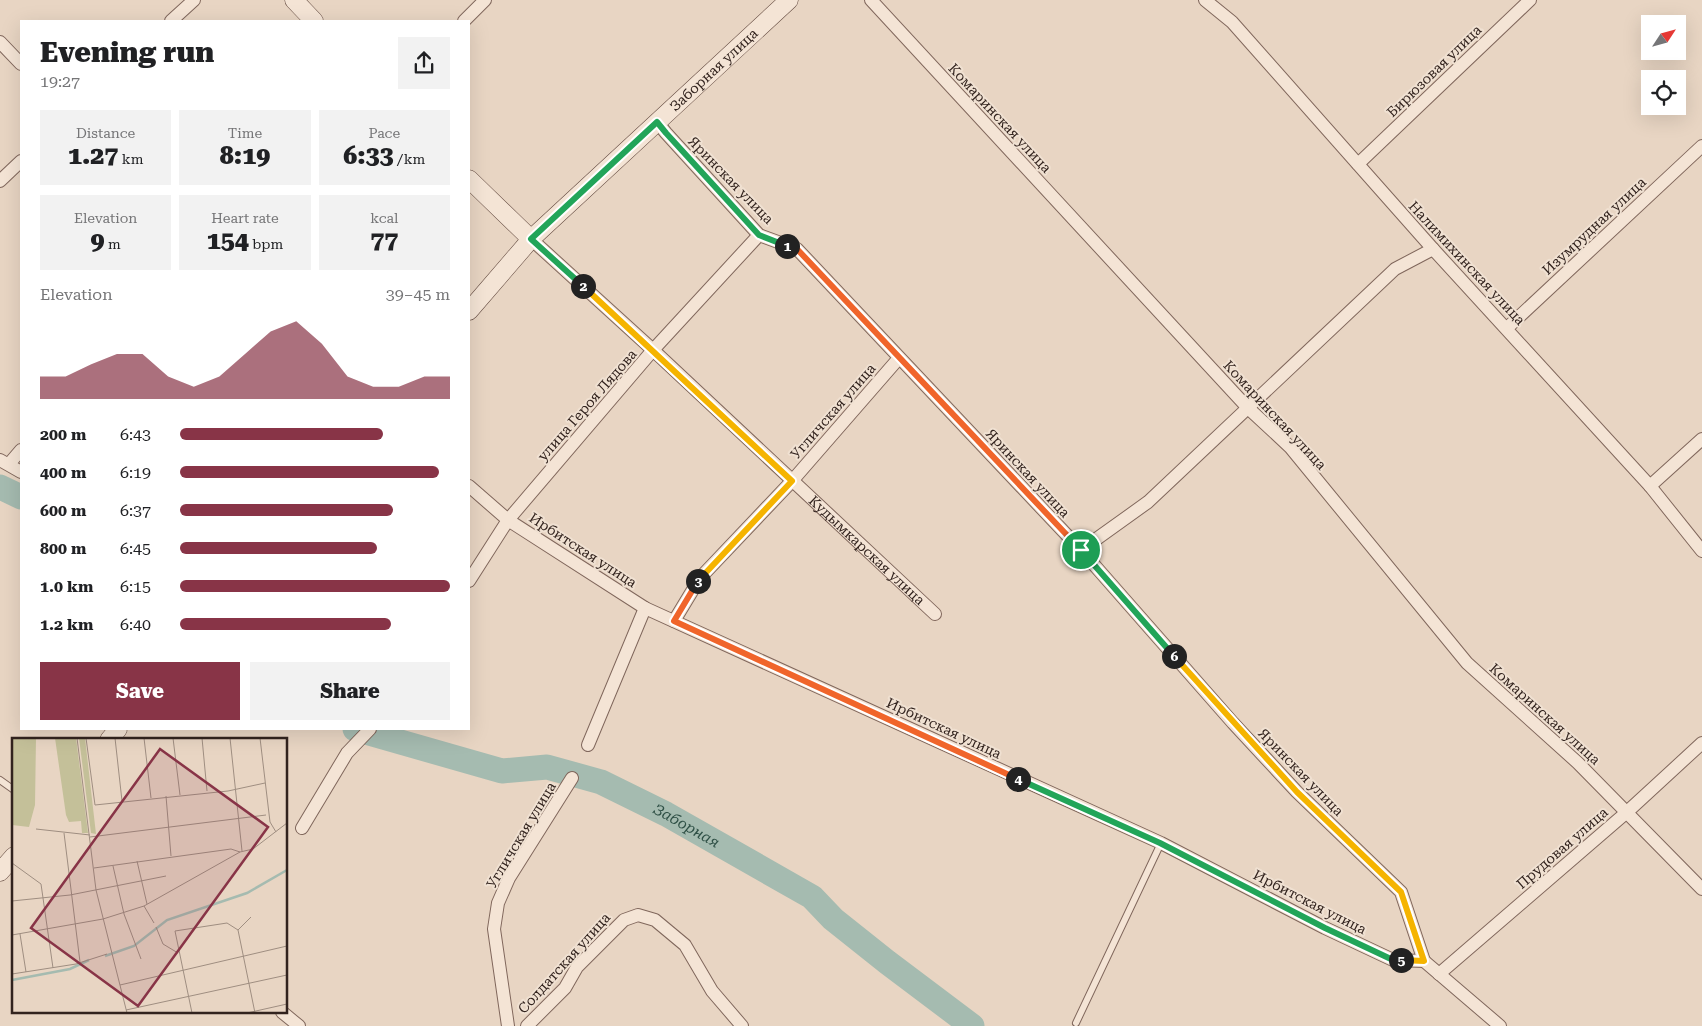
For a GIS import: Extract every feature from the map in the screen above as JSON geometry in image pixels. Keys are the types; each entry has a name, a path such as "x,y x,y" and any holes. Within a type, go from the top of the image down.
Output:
{"street":[{"path":"172,20 194,0"},
{"path":"294,0 313,20"},
{"path":"465,20 485,0"},
{"name":"Заборная улица","path":"470,310 531,239 789,0"},
{"name":"Комаринская улица","path":"871,0 1247,408 1290,448 1467,663 1578,763 1702,889"},
{"name":"Налимихинская улица","path":"1205,0 1232,22 1433,249 1650,486 1702,551"},
{"name":"Бирюзовая улица","path":"1358,164 1530,0"},
{"path":"0,42 20,63"},
{"name":"Яринская улица","path":"657,122 759,235 797,249 1081,550 1297,792 1401,892 1424,961"},
{"name":"Изумрудная улица","path":"1507,328 1702,146"},
{"path":"0,181 20,162"},
{"name":"Кудымкарская улица","path":"470,180 531,239 654,350 935,614"},
{"name":"улица Героя Лядова","path":"470,579 508,520 654,350 759,235"},
{"path":"1081,550 1148,502 1395,270 1433,249"},
{"name":"Угличская улица","path":"674,621 700,578 792,481 900,358"},
{"path":"1650,486 1702,438"},
{"path":"20,451 5,462 20,471"},
{"name":"Ирбитская улица","path":"470,487 508,520 645,608 1160,843 1325,928 1393,960 1424,961"},
{"path":"588,744 645,608"},
{"path":"302,828 347,753 369,730"},
{"name":"Прудовая улица","path":"1439,974 1627,812 1702,743"},
{"name":"Угличская улица","path":"508,1026 494,929 498,903 509,878 572,778"},
{"path":"0,872 12,858"},
{"name":"Солдатская улица","path":"527,1026 565,988 577,968 624,920 638,915 655,920 685,945 712,990 742,1026"},
{"path":"1424,961 1500,1026"},
{"path":"284,1014 299,1026"}],"lane":[{"path":"0,780 12,789"},
{"path":"1076,1022 1160,843"}],"waterway":[{"name":"Заборная","path":"0,487 20,497"},
{"name":"Заборная","path":"358,730 502,771 547,767 601,782 666,814 812,897 833,919 972,1026"}],"route":[{"path":"657,122 759,235 797,249 1081,550 1297,792 1401,892 1424,961 1393,960 1325,928 1160,843 1132,832 674,621 700,578 792,481 654,350 531,239 657,122"}]}
